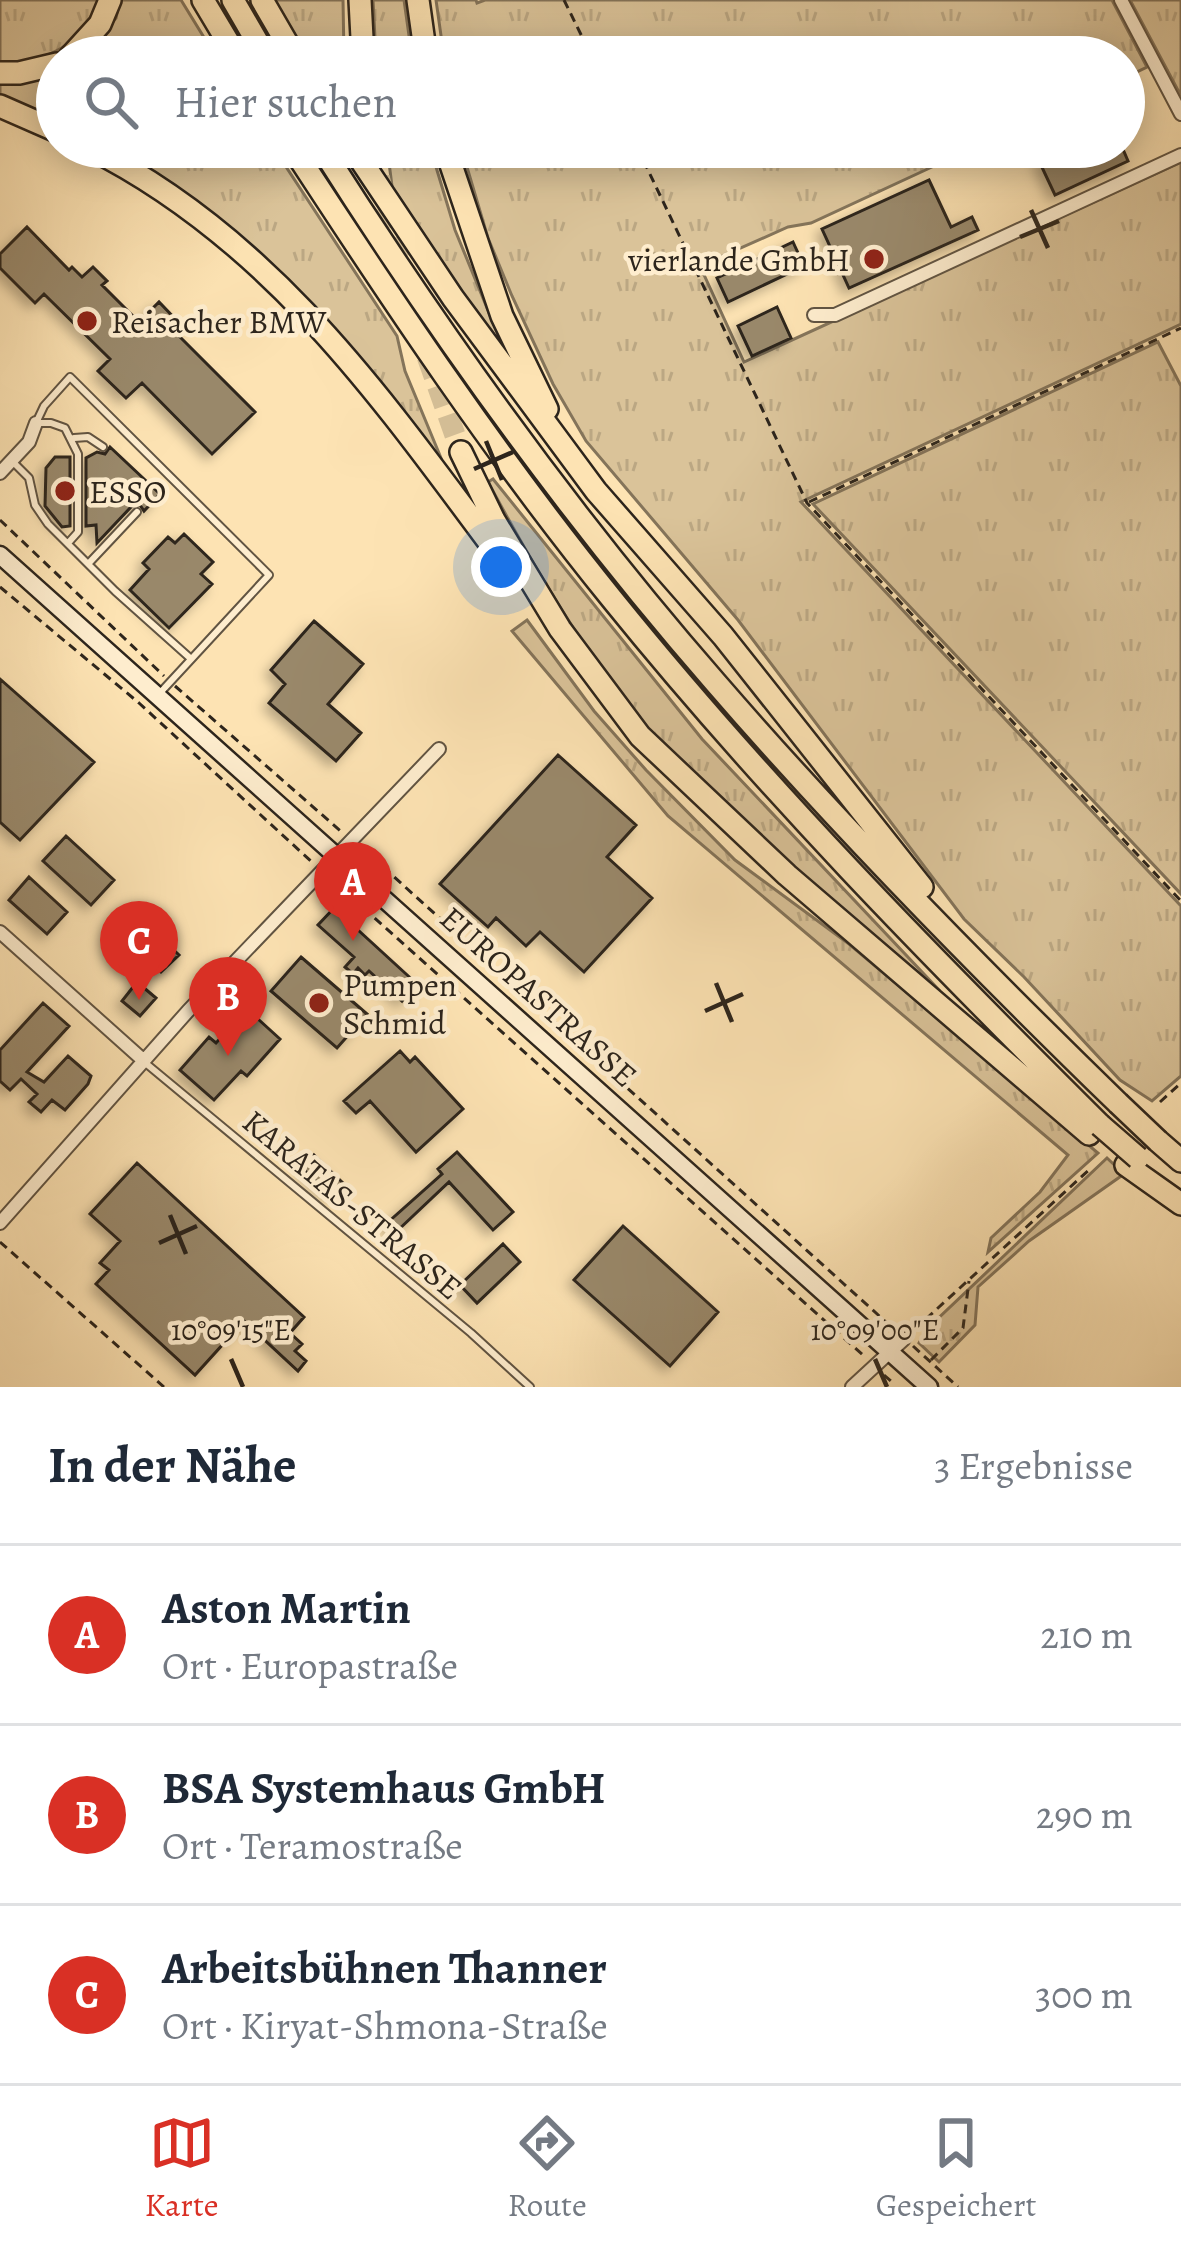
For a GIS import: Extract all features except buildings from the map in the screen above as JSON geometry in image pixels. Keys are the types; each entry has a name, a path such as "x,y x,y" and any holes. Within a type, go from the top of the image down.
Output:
{"highway":[{"path":"89,36 110,0"},
{"path":"203,0 225,36"},
{"path":"232,0 253,36"},
{"path":"262,0 283,36"},
{"path":"360,0 362,36"},
{"path":"418,0 423,36"},
{"path":"0,73 36,70"},
{"path":"0,106 36,122"},
{"path":"122,168 184,206 264,270 343,349 508,568 640,736 672,769 787,875 1181,1200"},
{"path":"306,168 483,433 610,598 834,856 1095,1129"},
{"path":"335,168 496,407 714,682 992,981 1181,1161"},
{"path":"366,168 453,298 570,456 735,651 992,981"},
{"path":"451,168 502,316 570,456"},
{"path":"461,452 494,520 560,629"}],"main road":[{"name":"EUROPASTRASSE","path":"4,562 923,1381"}],"street":[{"path":"1121,0 1140,36"},
{"path":"1145,46 1181,114"},
{"path":"814,315 835,315 1181,154"},
{"path":"0,472 29,442 36,423"},
{"path":"0,1223 142,1060 439,748"},
{"path":"0,932 142,1060"},
{"path":"852,1387 904,1339"}],"lane":[{"path":"69,542 78,532 78,454 65,428 36,423 44,406 70,377 268,575 158,696"},
{"path":"72,439 88,436 103,447"},
{"path":"12,461 29,478 35,505 48,524 190,658"},
{"path":"89,563 137,512"},
{"name":"KARATAS-STRASSE","path":"142,1060 530,1387"}],"path":[{"path":"564,0 582,36"},
{"path":"647,168 807,503 1181,901"},
{"path":"807,503 1181,328"},
{"path":"0,587 139,704 892,1385 906,1387 923,1381"},
{"path":"354,841 958,1387"},
{"path":"1160,1102 1181,1083"},
{"path":"904,1339 1091,1168"},
{"path":"0,1242 164,1387"},
{"path":"930,1362 963,1328 969,1279"}],"green space":[{"path":"0,0 102,0 77,36 36,36 36,58 0,63"},
{"path":"120,0 181,0 203,36 101,36 116,18"},
{"path":"273,0 343,0 344,36 294,36"},
{"path":"373,0 404,0 409,36 375,36"},
{"path":"436,0 1112,0 1131,36 441,36"},
{"path":"1130,0 1181,0 1181,96"},
{"path":"33,81 36,113 0,98 0,82"},
{"path":"1181,162 1181,324 801,502 1181,906 1181,1076 1152,1101 1120,1080 964,919 738,620 586,441 553,384 488,238 467,168 930,168 811,223 788,227 700,266 744,362"},
{"path":"133,168 287,168 397,336 405,371 441,458 437,460 308,300 254,251"},
{"path":"390,168 436,168 455,230 510,364 393,194"},
{"path":"1158,342 1181,386 1181,894 813,504"},
{"path":"493,479 702,739 940,991 781,858 667,750 575,630 488,482"},
{"path":"527,620 594,711 735,860 849,944 1098,1153 988,1252 991,1238 1040,1192 1068,1155 668,816 512,631"},
{"path":"1107,1158 1124,1174 1029,1241 978,1287 975,1325 939,1362 919,1343 928,1328"}],"tunnel":[{"path":"377,168 412,314 461,452"}],"place":[{"name":"vierlande GmbH","path":"874,259"},
{"name":"Reisacher BMW","path":"87,321"},
{"name":"ESSO","path":"65,491"},
{"name":"Aston Martin","path":"353,941"},
{"name":"Arbeitsbühnen Thanner","path":"139,1000"},
{"name":"Pumpen Schmid","path":"319,1003"},
{"name":"BSA Systemhaus GmbH","path":"228,1056"}]}
